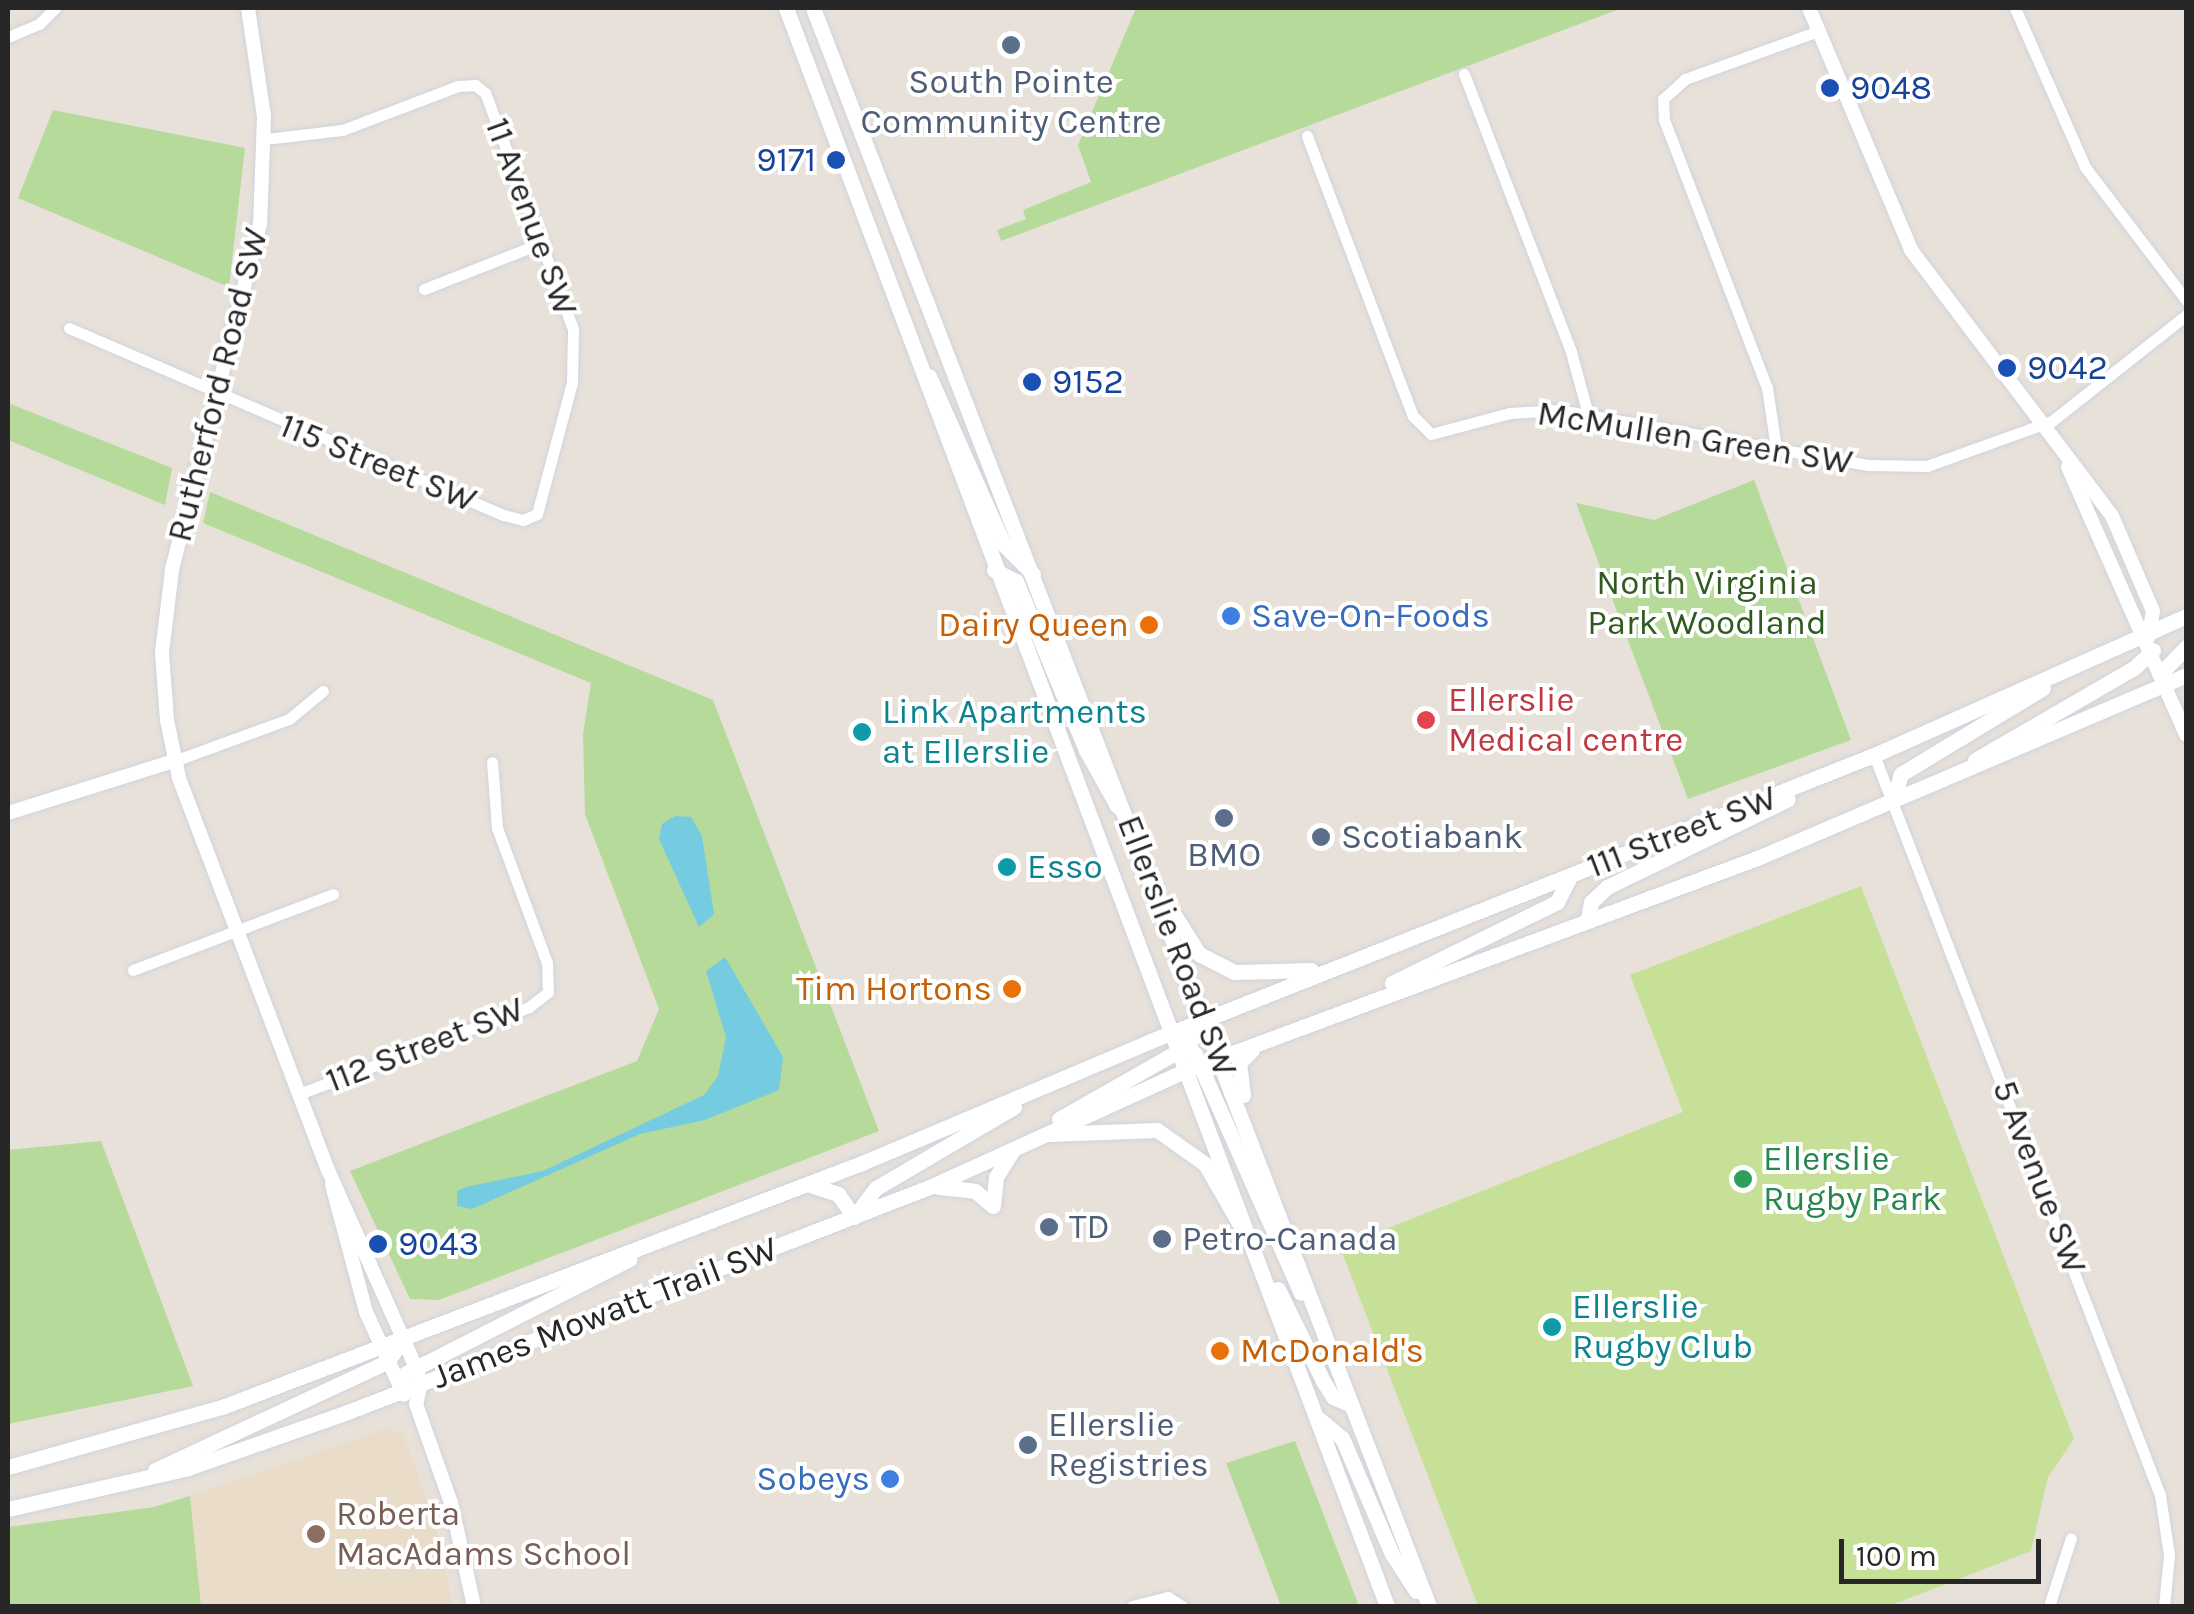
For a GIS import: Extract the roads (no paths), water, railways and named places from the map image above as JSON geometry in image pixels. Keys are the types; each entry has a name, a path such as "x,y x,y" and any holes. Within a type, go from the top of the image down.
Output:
{"main road":[{"name":"Ellerslie Road SW","path":"786,8 994,570 1172,1033 1193,1068 1387,1606"},
{"name":"Ellerslie Road SW","path":"812,8 1134,830 1428,1606"},
{"path":"901,324 954,422 1007,551 1033,574"},
{"path":"994,570 1016,581 1086,750 1134,830"},
{"name":"111 Street SW","path":"1172,1033 1808,782 2054,678 2151,644 2186,616"},
{"path":"1939,784 2151,644"},
{"path":"2164,678 2186,647"},
{"name":"111 Street SW","path":"1193,1068 1893,804 2164,678 2186,676"},
{"path":"1893,804 1901,774 2006,715 2054,678"},
{"path":"1588,918 1590,902 1606,887 1760,815 1808,782"},
{"path":"1148,867 1185,935 1216,965 1283,976 1354,962"},
{"path":"1359,1003 1557,902 1570,876"},
{"path":"1040,1135 1081,1100 1183,1049 1205,1020"},
{"name":"James Mowatt Trail SW","path":"404,1338 807,1184 1172,1033"},
{"path":"1263,1042 1242,1057 1238,1078 1329,1344"},
{"path":"1193,1068 1284,1262 1329,1344"},
{"name":"James Mowatt Trail SW","path":"8,1508 124,1485 260,1445 399,1391 418,1375 932,1186 1193,1068"},
{"path":"807,1184 838,1194 854,1217 876,1188 966,1141 1033,1092"},
{"path":"1040,1135 1118,1127 1172,1138 1205,1164 1254,1244"},
{"path":"932,1186 976,1190 993,1206 996,1177 1014,1147"},
{"path":"418,1375 613,1270 653,1242"},
{"path":"1264,1270 1333,1397 1351,1405"},
{"path":"124,1485 384,1354 404,1338"},
{"name":"James Mowatt Trail SW","path":"8,1467 159,1427 384,1354"},
{"path":"1319,1419 1342,1438 1392,1554 1428,1606"}],"street":[{"path":"8,37 40,24 55,8"},
{"name":"Rutherford Road SW","path":"248,8 265,139 255,256 214,395 164,624 162,676 174,761 328,1170 418,1375"},
{"path":"1809,8 1904,238 2064,457 2098,495 2130,553 2153,611 2151,644"},
{"path":"2015,8 2073,147 2186,300"},
{"path":"1776,448 1762,375 1664,118 1662,99 1686,80 1818,31"},
{"path":"1464,74 1571,352 1588,414"},
{"name":"11 Avenue SW","path":"265,139 342,130 475,85 488,100 568,310 574,367 544,501 524,520"},
{"name":"McMullen Green SW","path":"1308,136 1421,427 1436,435 1525,410 1588,414 1869,465 1926,466 2042,427 2186,315"},
{"path":"424,289 544,242"},
{"name":"115 Street SW","path":"69,328 214,395 524,520"},
{"path":"2064,457 2132,625 2151,644 2186,735"},
{"path":"8,813 174,761 289,719 323,691"},
{"name":"5 Avenue SW","path":"1874,755 2160,1496 2169,1555 2164,1606"},
{"name":"112 Street SW","path":"299,1094 528,1007 548,992 547,963 496,828 492,762"},
{"path":"133,970 333,894"},
{"name":"Rutherford Road SW","path":"328,1170 344,1244 399,1391"},
{"path":"418,1375 416,1404 450,1502 474,1606"},
{"path":"399,1391 416,1404"},
{"path":"2049,1606 2071,1538"},
{"path":"1132,1606 1161,1596 1182,1606"}],"water":[{"path":"675,816 691,817 702,836 714,914 699,927 659,839 662,824"},
{"path":"725,957 783,1057 779,1090 705,1120 640,1134 472,1209 457,1206 457,1191 543,1171 704,1095 718,1076 726,1037 706,971"}],"place":[{"name":"South Pointe Community Centre","path":"1011,45"},
{"name":"9048","path":"1830,88"},
{"name":"9171","path":"836,160"},
{"name":"9042","path":"2007,368"},
{"name":"9152","path":"1032,382"},
{"name":"Save-On-Foods","path":"1231,616"},
{"name":"Dairy Queen","path":"1149,625"},
{"name":"Ellerslie Medical centre","path":"1426,720"},
{"name":"Link Apartments at Ellerslie","path":"862,732"},
{"name":"BMO","path":"1224,818"},
{"name":"Scotiabank","path":"1321,837"},
{"name":"Esso","path":"1007,867"},
{"name":"Tim Hortons","path":"1012,989"},
{"name":"Ellerslie Rugby Park","path":"1743,1179"},
{"name":"TD","path":"1049,1227"},
{"name":"Petro-Canada","path":"1162,1239"},
{"name":"9043","path":"378,1244"},
{"name":"Ellerslie Rugby Club","path":"1552,1327"},
{"name":"McDonald's","path":"1220,1351"},
{"name":"Ellerslie Registries","path":"1028,1445"},
{"name":"Sobeys","path":"890,1479"},
{"name":"Roberta MacAdams School","path":"316,1534"}],"park label":[{"name":"North Virginia Park Woodland","path":"1707,603"}]}
